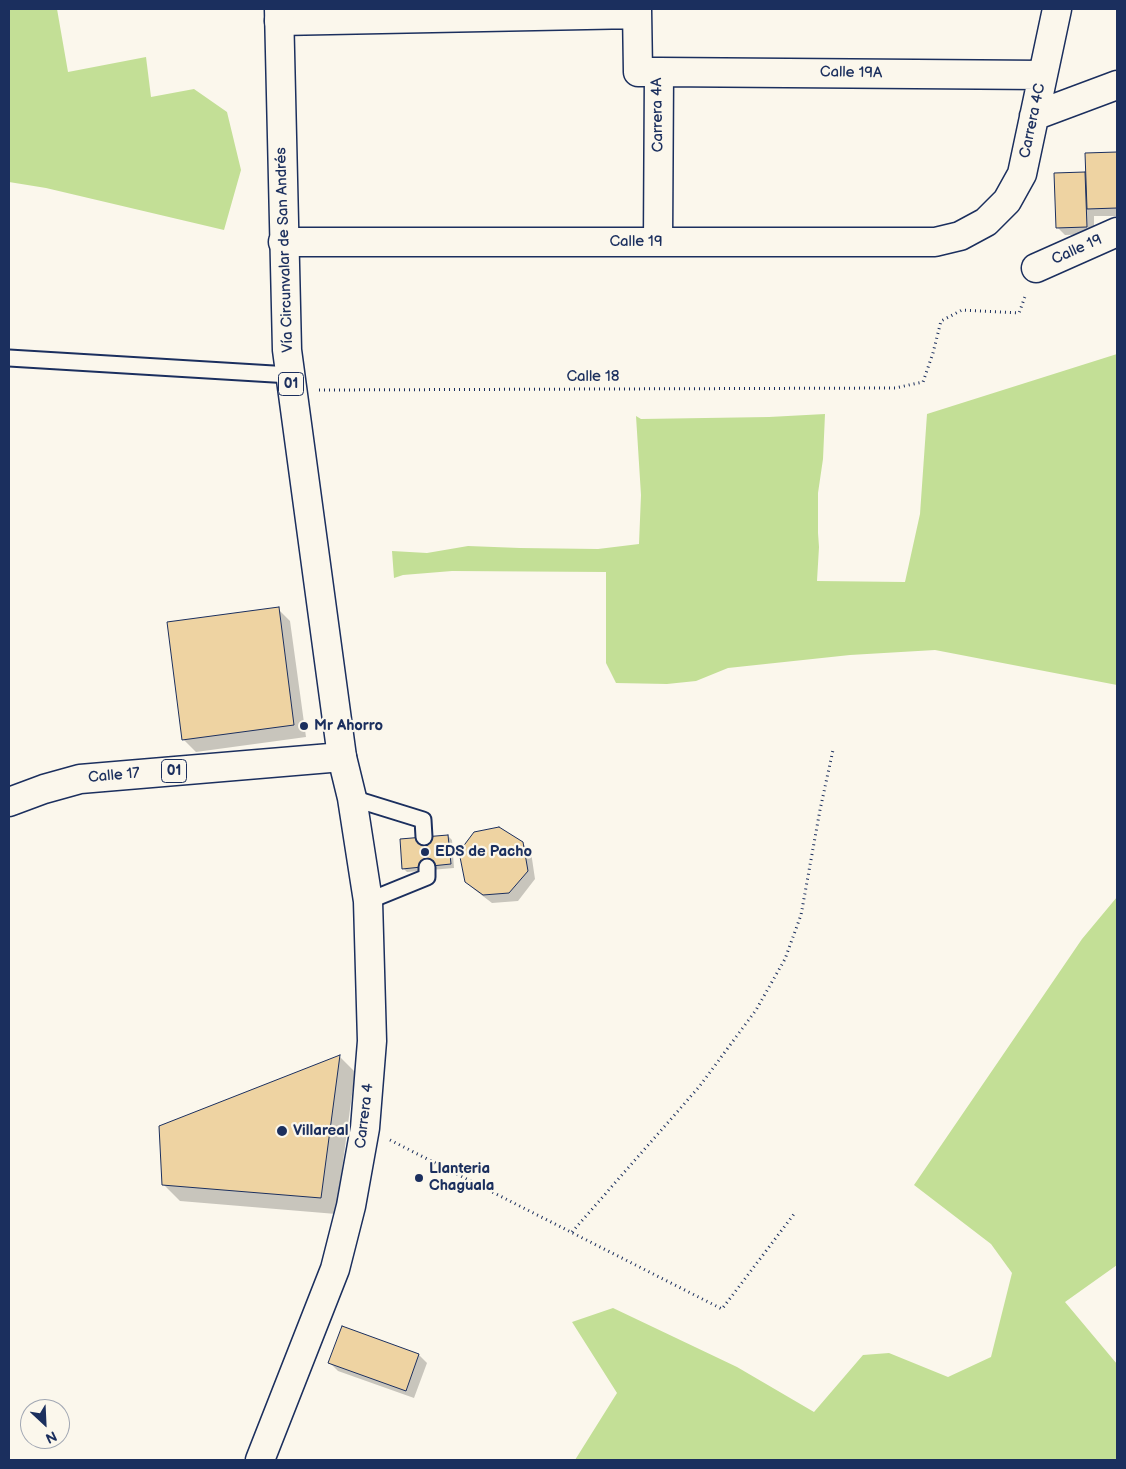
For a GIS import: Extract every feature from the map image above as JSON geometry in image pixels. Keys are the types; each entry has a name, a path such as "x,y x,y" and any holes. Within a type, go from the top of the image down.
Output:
{"main road":[{"name":"Carrera 4C","path":"986,222 1007,201 1022,174 1056,9"},
{"path":"279,15 637,11"},
{"name":"Carrera 4A","path":"637,11 638,72 659,72 658,242"},
{"name":"Vía Circunvalar de San Andrés","path":"279,15 287,350 342,757"},
{"name":"Calle 19A","path":"659,72 1043,75"},
{"path":"1034,116 1117,85"},
{"name":"Calle 19","path":"283,242 935,242 960,236 986,222"},
{"name":"Calle 19","path":"1036,268 1117,232"},
{"name":"Carrera 4","path":"260,1460 335,1269 351,1206 365,1128 372,1041 368,901 352,798 342,757"},
{"name":"Calle 17","path":"9,802 44,788 80,779 342,757"}],"lane":[{"path":"9,358 291,382"},
{"path":"352,798 423,820 424,837"},
{"path":"368,901 428,877 427,867"}],"path":[{"name":"Calle 18","path":"291,382 895,388 923,382 941,321 962,310 1020,313 1036,268"},
{"path":"572,1232 699,1087 756,1010 785,959 801,915 833,750"},
{"path":"365,1128 722,1309 794,1214"}],"green space":[{"path":"9,9 57,9 68,72 146,57 151,97 194,89 227,112 241,170 224,230 46,188 9,182"},
{"path":"1117,354 1117,685 935,650 850,655 728,668 696,681 667,684 616,683 606,663 606,572 452,571 403,575 394,578 392,551 427,553 468,546 598,549 639,544 641,495 636,416 641,419 825,414 823,459 818,493 819,547 817,581 905,582 920,514 927,414"},
{"path":"1117,897 1117,1265 1065,1302 1117,1364 1117,1460 575,1460 617,1393 572,1322 613,1308 737,1367 814,1412 863,1355 889,1353 948,1377 991,1357 1012,1273 991,1244 914,1185 1082,939"}],"building":[{"path":"1117,152 1117,208 1087,209 1085,153"},
{"path":"1085,172 1087,227 1056,228 1054,173"},
{"path":"279,607 294,725 182,740 167,622"},
{"path":"499,827 523,842 528,871 509,893 483,895 465,882 459,852 474,832"},
{"name":"EDS de Pacho","path":"448,835 451,864 402,869 400,839"},
{"path":"340,1055 321,1198 162,1185 159,1126"},
{"path":"342,1326 419,1354 406,1391 328,1363"}],"place":[{"name":"Mr Ahorro","path":"304,726"},
{"name":"EDS de Pacho","path":"425,852"},
{"name":"Villareal","path":"282,1131"},
{"name":"Llanteria Chaguala","path":"419,1178"}]}
